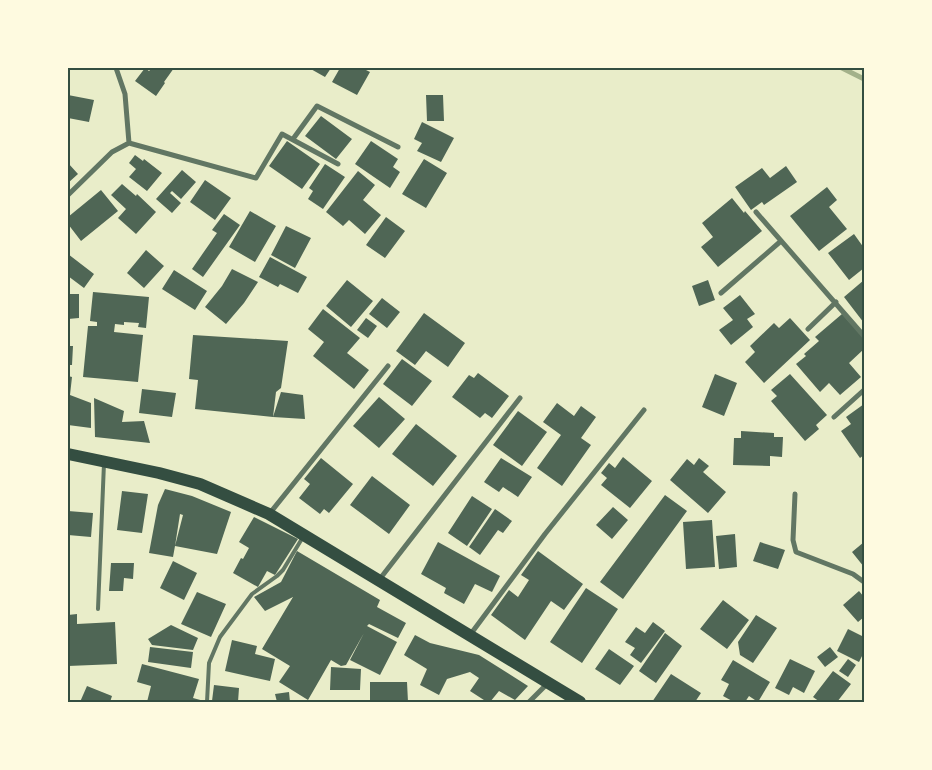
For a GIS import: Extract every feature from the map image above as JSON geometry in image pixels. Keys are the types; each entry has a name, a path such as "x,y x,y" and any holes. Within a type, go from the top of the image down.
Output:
{"main road":[{"path":"68,454 159,473 200,484 270,514 580,702"}],"street":[{"path":"116,68 125,94 129,143"},
{"path":"293,139 317,106 398,147"},
{"path":"68,194 112,152 129,143 256,178 282,134 338,164"},
{"path":"756,212 864,336"},
{"path":"721,293 781,241"},
{"path":"808,329 836,302"},
{"path":"270,514 388,366"},
{"path":"834,418 864,390"},
{"path":"378,580 520,398"},
{"path":"469,636 545,534 644,410"},
{"path":"795,494 793,540 796,552 852,574 864,582"},
{"path":"529,702 548,683"}],"lane":[{"path":"98,610 104,461"},
{"path":"207,702 209,663 220,637 252,594 278,576 283,570 304,535"}],"building":[{"path":"145,68 149,71 152,68 174,68 156,96 135,81"},
{"path":"309,68 331,68 325,77"},
{"path":"340,68 362,68 370,72 357,95 332,82"},
{"path":"68,95 94,100 89,122 68,118"},
{"path":"426,95 443,95 444,121 427,121"},
{"path":"321,116 352,139 336,159 305,136"},
{"path":"422,122 454,138 441,162 417,151 422,143 414,139"},
{"path":"287,141 320,164 302,189 269,166"},
{"path":"371,141 398,159 393,167 400,172 390,188 355,164"},
{"path":"135,155 143,161 144,159 162,173 147,191 129,177 136,169 129,163"},
{"path":"424,159 447,173 426,208 402,194"},
{"path":"68,163 78,174 68,183"},
{"path":"325,164 345,177 323,209 308,199 313,191 309,188"},
{"path":"786,166 797,182 764,205 762,202 751,210 735,187 762,168 770,178"},
{"path":"182,170 196,182 181,199 172,191 170,193 181,203 172,213 156,199"},
{"path":"358,171 375,185 363,200 381,215 365,234 349,220 343,226 326,212"},
{"path":"205,180 231,198 215,220 190,202"},
{"path":"122,184 136,196 137,194 156,212 136,234 118,218 126,209 111,195"},
{"path":"827,187 837,200 829,207 847,229 819,251 790,216"},
{"path":"101,190 118,211 81,241 68,224 68,217"},
{"path":"732,198 762,231 718,267 701,247 713,237 702,223"},
{"path":"250,211 276,226 255,262 229,247"},
{"path":"224,214 240,225 203,277 192,269 217,233 212,230"},
{"path":"386,217 405,231 385,258 366,245"},
{"path":"286,226 311,238 295,268 271,255"},
{"path":"854,234 864,248 864,268 849,280 828,253"},
{"path":"146,250 164,266 144,288 127,273"},
{"path":"68,254 94,274 84,288 68,276"},
{"path":"270,257 307,277 298,293 280,284 278,287 259,277"},
{"path":"232,269 258,282 244,303 226,324 205,307 222,286"},
{"path":"174,270 207,291 195,310 162,289"},
{"path":"347,280 373,301 351,327 326,306"},
{"path":"708,280 715,300 699,306 692,286"},
{"path":"864,280 864,323 844,297"},
{"path":"93,292 149,297 146,328 138,327 139,323 124,322 124,325 115,324 114,332 143,335 138,382 83,377 88,326 97,326 97,322 90,321"},
{"path":"68,294 79,294 79,318 68,319"},
{"path":"740,295 755,314 747,319 753,327 731,345 719,330 733,320 723,308"},
{"path":"382,298 400,312 387,328 369,314"},
{"path":"323,309 360,338 347,353 369,370 354,389 313,356 324,342 308,329"},
{"path":"424,313 465,343 448,367 426,351 415,365 396,351"},
{"path":"842,314 864,338 864,349 849,363 861,377 840,395 829,383 820,392 796,364 819,341 815,337"},
{"path":"366,318 377,326 368,338 357,330"},
{"path":"790,318 810,340 764,383 745,362 755,352 750,346 774,323 779,328"},
{"path":"193,335 288,341 281,388 276,392 273,417 195,409 198,380 189,379"},
{"path":"68,346 73,346 72,365 68,365"},
{"path":"402,359 432,381 412,406 383,384"},
{"path":"478,373 509,396 492,418 485,413 480,418 452,397 469,375 474,378"},
{"path":"715,374 737,383 724,416 702,407"},
{"path":"790,374 827,415 816,425 819,429 805,441 771,401 777,396 771,390"},
{"path":"68,376 72,377 70,395 91,403 91,428 68,425"},
{"path":"142,389 176,393 172,417 139,413"},
{"path":"281,392 303,395 305,419 273,417"},
{"path":"379,397 405,419 379,448 353,426"},
{"path":"94,398 124,411 122,422 144,421 150,443 95,437"},
{"path":"557,403 574,416 581,406 596,417 581,438 591,445 562,486 537,468 561,435 543,422"},
{"path":"864,404 864,455 860,458 841,431 851,424 846,417"},
{"path":"518,411 547,432 522,466 493,445"},
{"path":"416,424 457,456 433,486 392,454"},
{"path":"741,431 774,433 774,437 783,437 782,457 770,456 770,466 733,465 734,438 741,438"},
{"path":"623,457 652,481 630,508 601,485 607,478 601,473 609,463 615,468"},
{"path":"321,458 353,484 329,513 324,509 320,514 299,498 310,484 304,479"},
{"path":"501,458 532,477 518,497 503,487 499,492 484,482"},
{"path":"699,458 709,466 703,472 726,492 708,513 670,480 687,459 694,465"},
{"path":"372,476 410,505 389,534 350,505"},
{"path":"165,489 192,496 231,512 217,554 175,546 173,557 149,553 158,505","holes":["180,514 183,515 175,546"]},
{"path":"122,491 148,494 142,533 117,530"},
{"path":"665,495 687,511 623,599 600,582"},
{"path":"472,496 492,509 467,546 448,533"},
{"path":"613,507 628,520 612,539 596,525"},
{"path":"495,509 512,521 503,533 498,530 480,555 469,547"},
{"path":"68,511 93,513 91,537 68,535"},
{"path":"254,517 298,539 275,575 267,571 258,587 233,573 249,548 239,542"},
{"path":"712,520 715,567 686,569 683,522"},
{"path":"735,534 737,567 719,569 716,536"},
{"path":"438,542 500,576 492,592 475,584 464,604 444,593 446,588 421,574"},
{"path":"760,542 785,550 778,569 753,561"},
{"path":"864,542 864,567 852,552"},
{"path":"297,551 380,600 377,607 406,623 398,638 369,624 367,626 397,642 380,675 350,660 364,633 346,665 341,666 331,660 308,700 279,682 290,666 262,649 293,597 265,611 254,597 281,582"},
{"path":"538,551 583,584 564,610 551,601 525,640 491,615 509,590 518,597 529,580 521,575"},
{"path":"173,561 197,573 184,600 160,588"},
{"path":"111,563 134,563 133,579 124,578 123,591 109,591"},
{"path":"586,588 618,609 582,663 550,642"},
{"path":"859,591 864,597 864,617 858,622 843,605"},
{"path":"197,592 226,604 211,637 181,624"},
{"path":"723,600 749,620 727,649 700,629"},
{"path":"77,614 77,624 115,622 117,664 68,666 68,615"},
{"path":"756,615 777,628 753,663 740,655 738,642"},
{"path":"653,622 665,631 641,663 630,655 635,648 625,642 636,627 645,633"},
{"path":"171,625 198,638 193,650 152,645 148,639"},
{"path":"848,629 864,637 864,652 859,662 837,651"},
{"path":"665,633 682,646 656,683 639,671"},
{"path":"415,635 430,643 479,655 528,686 515,700 499,691 490,702 487,702 470,691 479,678 470,672 447,679 439,695 420,685 427,669 404,655"},
{"path":"232,640 257,646 255,654 275,659 270,681 225,671"},
{"path":"150,647 193,652 191,668 148,662"},
{"path":"830,647 838,657 825,667 817,657"},
{"path":"609,649 634,666 620,685 595,669"},
{"path":"790,659 815,671 804,693 793,687 789,695 775,688"},
{"path":"848,659 856,665 848,677 839,671"},
{"path":"733,660 770,682 758,702 749,696 745,702 734,702 723,696 729,684 721,680"},
{"path":"142,664 199,679 193,698 204,701 147,702 151,686 137,682"},
{"path":"331,667 361,669 360,690 330,690"},
{"path":"833,671 851,684 837,702 820,702 813,697"},
{"path":"671,674 701,693 695,702 652,702"},
{"path":"370,682 407,682 408,702 370,702"},
{"path":"214,685 239,688 238,702 212,701"},
{"path":"87,686 112,696 110,702 80,702"},
{"path":"289,692 290,702 277,702 275,694"}],"waterway":[{"path":"842,68 864,79"}]}
